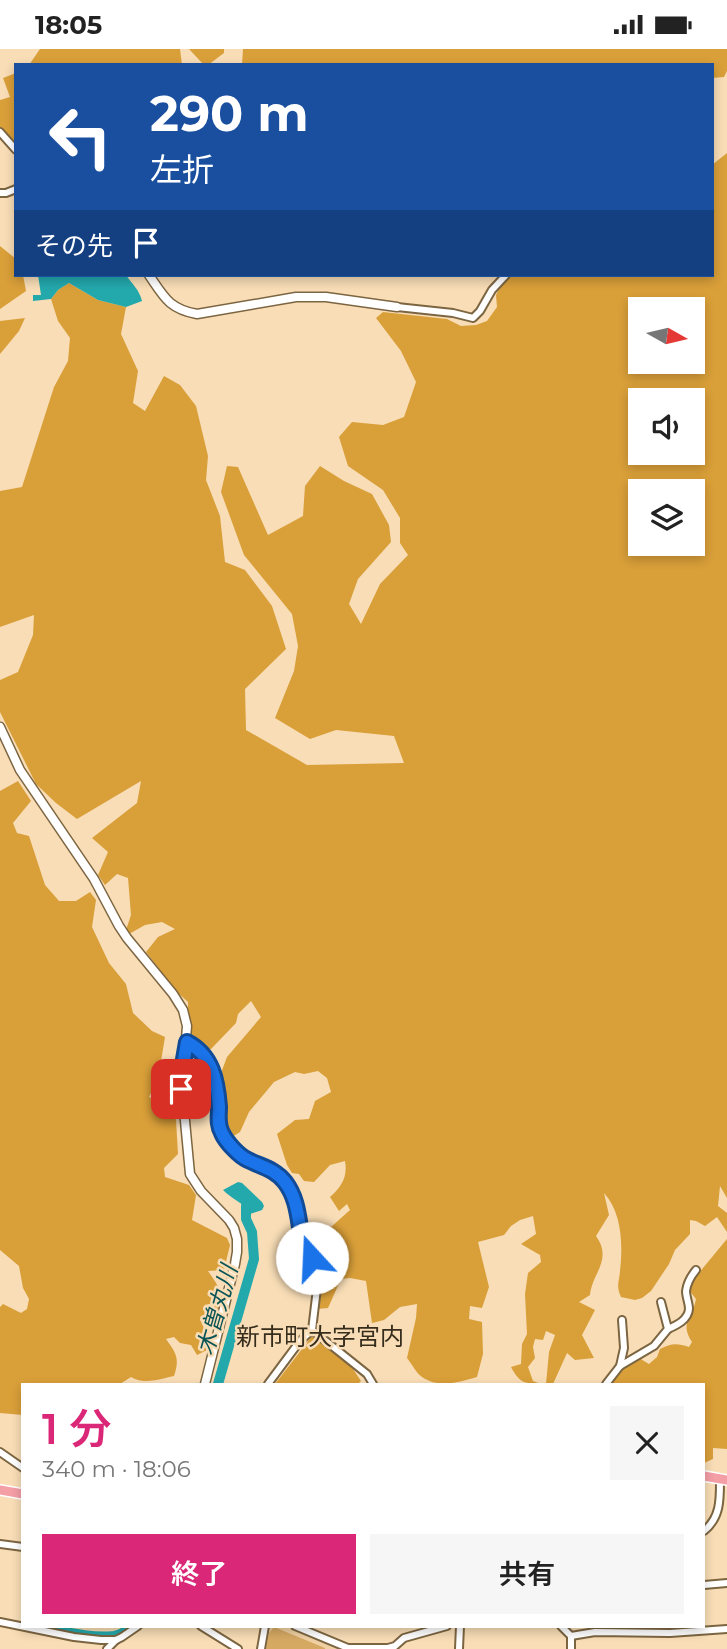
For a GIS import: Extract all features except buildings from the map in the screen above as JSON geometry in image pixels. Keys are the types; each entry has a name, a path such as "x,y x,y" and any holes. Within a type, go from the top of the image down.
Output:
{"main road":[{"path":"705,1476 723,1479"},
{"path":"0,1490 21,1494"}],"street":[{"path":"0,132 14,148"},
{"path":"151,277 171,303 181,311 197,314 296,297 326,297 453,313 473,318 504,277"},
{"path":"0,727 20,770 94,879 118,926 183,1010 187,1042 181,1089 190,1174 201,1191 229,1220 237,1239 235,1264 205,1383"},
{"path":"187,1042 207,1057 214,1074 219,1108 218,1123 225,1138 245,1159 277,1173 286,1183 298,1209 303,1241 317,1271 312,1330 300,1341 269,1383"},
{"path":"607,1383 620,1366 654,1346 668,1329 687,1315 689,1307 686,1290 689,1279 696,1270"},
{"path":"661,1302 668,1329"},
{"path":"620,1366 624,1348 622,1320"},
{"path":"312,1330 361,1369 372,1383"},
{"path":"0,1452 21,1467"},
{"path":"705,1530 717,1515 723,1479"},
{"path":"0,1544 21,1547"},
{"path":"705,1585 727,1583"},
{"path":"0,1622 21,1626"},
{"path":"30,1628 74,1637 116,1640"},
{"path":"107,1649 135,1628"},
{"path":"204,1628 238,1649"},
{"path":"261,1649 265,1628"},
{"path":"300,1628 348,1648 388,1648 404,1638 440,1628"},
{"path":"459,1649 460,1628"},
{"path":"563,1628 571,1636 571,1649"},
{"path":"571,1636 595,1632 670,1633 727,1629"}],"shaded area":[{"path":"40,49 180,49 182,63 30,63"},
{"path":"189,49 224,49 224,53 211,63 202,63"},
{"path":"243,49 727,49 727,71 724,77 714,78 714,63 242,63"},
{"path":"14,74 14,144 0,128 0,100 10,97 3,78"},
{"path":"727,153 727,1198 720,1186 718,1206 727,1213 727,1232 717,1217 705,1226 690,1220 690,1234 675,1250 651,1291 635,1300 621,1297 618,1287 620,1229 615,1210 604,1193 609,1215 596,1236 603,1252 602,1259 590,1295 579,1302 595,1310 582,1335 594,1358 575,1360 567,1353 553,1383 546,1383 549,1352 555,1335 546,1331 543,1340 535,1339 535,1358 528,1367 533,1381 538,1383 526,1383 511,1367 521,1364 522,1344 527,1334 525,1294 528,1273 541,1262 540,1255 521,1244 536,1234 533,1216 520,1220 504,1235 478,1242 489,1287 482,1308 470,1306 469,1319 482,1322 483,1354 477,1377 436,1383 420,1375 407,1358 417,1304 400,1307 384,1320 372,1323 366,1281 350,1278 341,1279 328,1308 317,1309 325,1265 319,1259 333,1246 331,1227 350,1210 347,1204 339,1211 330,1197 343,1181 345,1161 330,1165 314,1182 304,1181 299,1174 292,1173 287,1165 277,1134 295,1120 309,1119 315,1101 331,1092 327,1078 318,1071 304,1074 295,1072 274,1082 249,1112 240,1132 232,1137 222,1125 218,1081 227,1057 261,1017 251,1001 238,1014 236,1023 211,1049 205,1051 199,1046 190,1029 188,1002 146,952 158,937 175,929 162,922 145,925 129,934 126,930 131,915 128,878 117,874 105,885 98,875 108,852 92,838 137,803 141,781 77,819 36,784 0,712 0,680 18,672 33,635 34,615 0,627 0,491 22,487 54,387 68,361 70,338 58,321 51,299 69,283 98,300 126,307 121,334 138,371 133,403 145,411 164,376 180,385 196,406 208,456 206,480 220,516 225,562 245,570 272,606 286,649 245,689 246,730 307,765 404,763 394,736 336,730 310,739 275,718 294,671 298,646 292,614 244,555 221,492 227,466 238,467 268,535 303,516 305,486 320,466 372,494 389,525 391,542 358,579 349,604 361,624 380,584 408,555 400,543 400,518 383,490 348,466 339,437 352,422 383,425 404,417 416,382 401,351 376,318 383,312 447,319 461,326 476,325 487,321 497,307 496,295 507,277 714,277 714,163"},
{"path":"0,246 14,257 14,277 23,277 26,291 0,309"},
{"path":"25,318 19,331 0,354 0,321"},
{"path":"18,781 31,801 13,823 17,833 29,836 45,885 59,901 76,901 90,892 96,900 92,927 109,963 126,984 133,1013 152,1031 165,1037 161,1061 175,1069 159,1079 149,1097 170,1108 176,1120 178,1154 164,1168 165,1177 189,1185 196,1195 192,1220 227,1238 230,1245 224,1270 208,1271 218,1286 220,1298 219,1310 209,1312 200,1319 206,1333 207,1350 197,1355 191,1345 180,1343 174,1337 166,1339 176,1356 176,1370 174,1376 157,1380 141,1381 131,1377 122,1383 21,1383 21,1415 0,1413 0,1307 3,1304 21,1313 27,1309 29,1299 23,1288 19,1266 0,1250 0,791"},
{"path":"727,1239 727,1449 713,1448 713,1459 705,1463 705,1383 612,1383 628,1362 639,1358 649,1364 664,1347 674,1344 689,1347 692,1342 687,1325 696,1299 689,1290 693,1280"},
{"path":"312,1336 351,1366 361,1381 359,1383 276,1383"},
{"path":"266,1628 287,1628 343,1649 263,1649"},
{"path":"276,1628 325,1649 266,1649 269,1633"}],"water":[{"path":"38,277 127,277 142,301 126,307 98,300 69,283 51,299 33,301 33,295 41,295"},
{"path":"238,1182 262,1202 262,1210 250,1214 223,1190"}],"waterway":[{"name":"木曽丸川","path":"218,1383 254,1259 246,1206"},
{"name":"木曽丸川","path":"46,1628 104,1637 119,1635 131,1628"}],"district":[{"name":"新市町大字宮内","path":"320,1336"}],"route":[{"path":"181,1089 187,1042 207,1057 214,1074 220,1131 245,1159 277,1173 286,1183 298,1209 303,1241 312,1258"}]}
